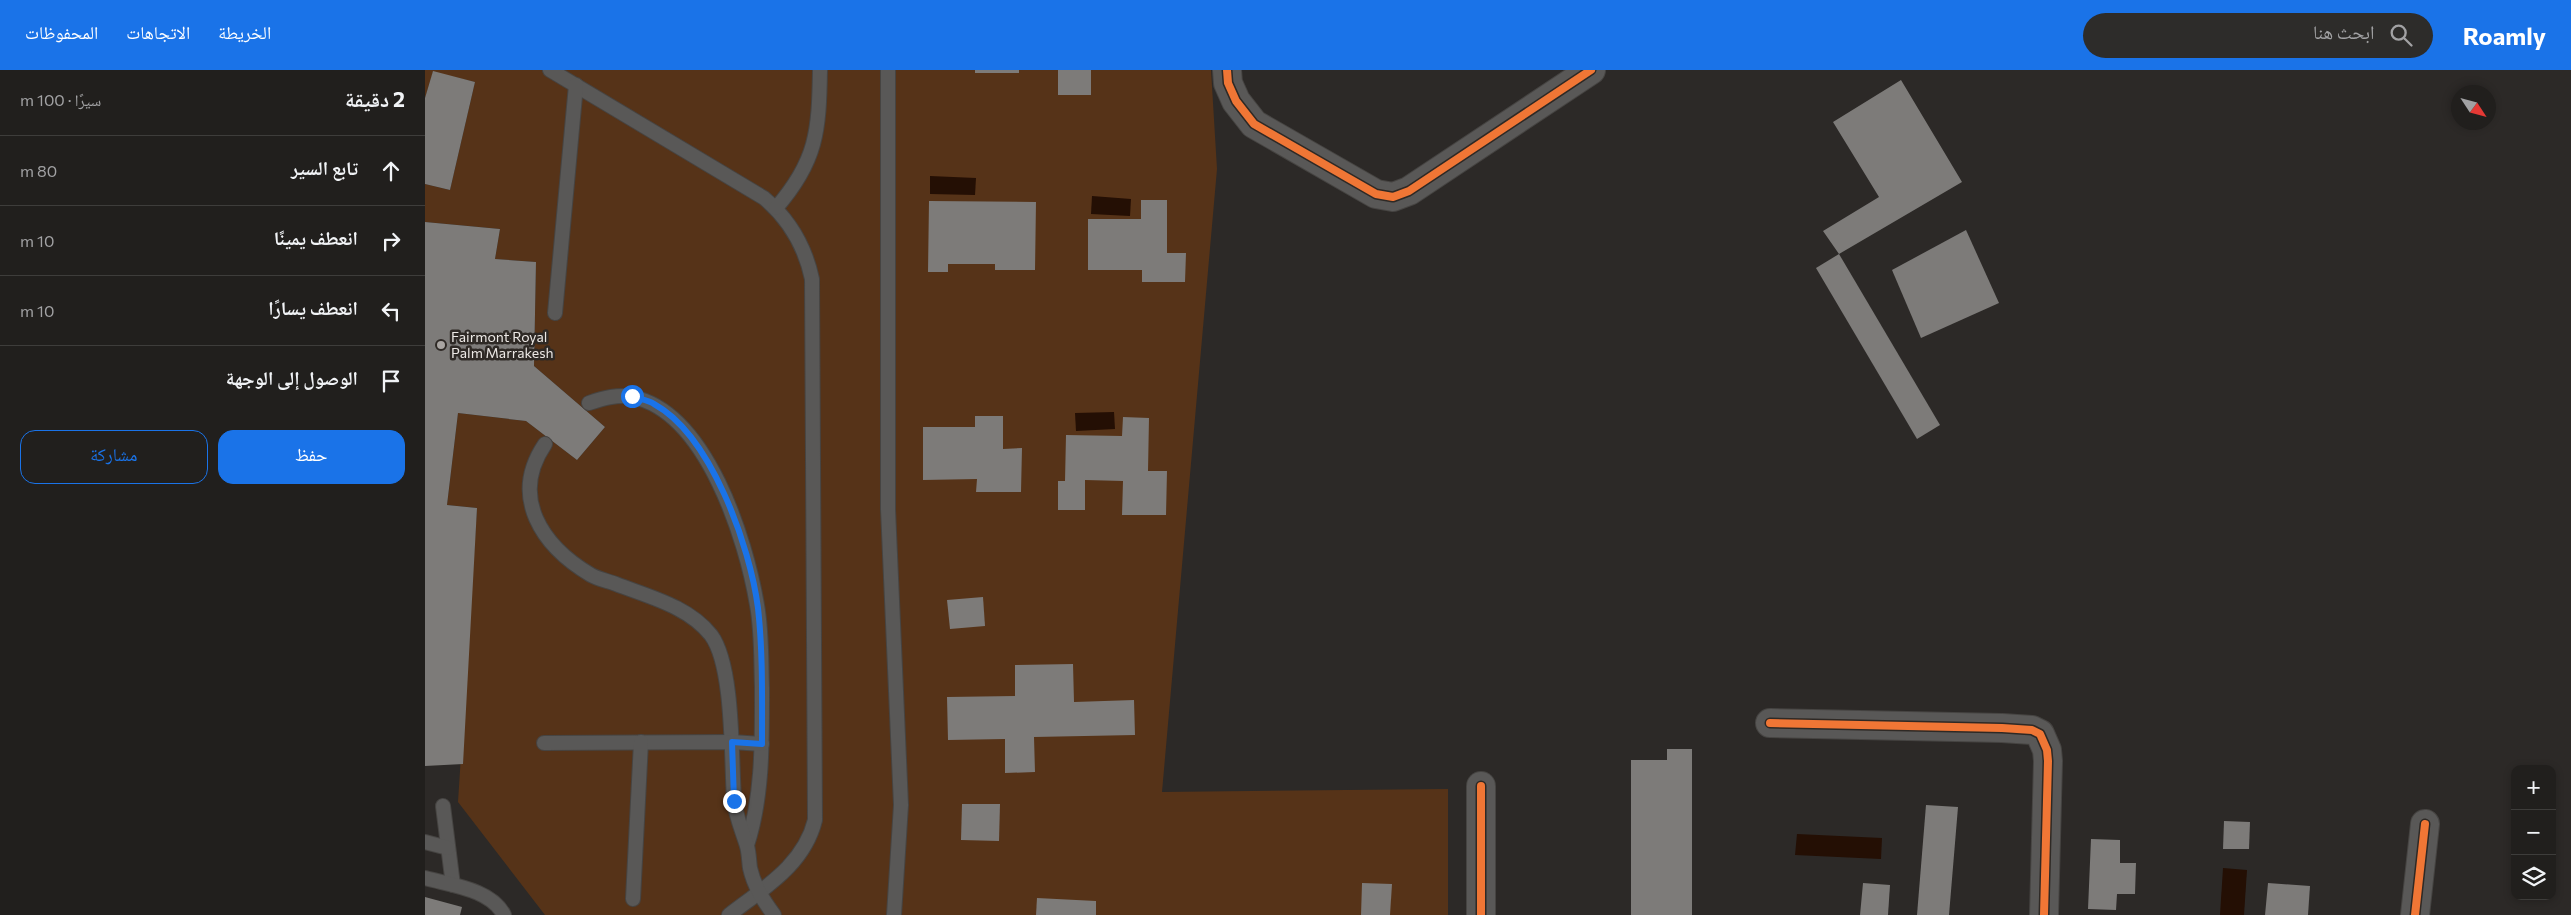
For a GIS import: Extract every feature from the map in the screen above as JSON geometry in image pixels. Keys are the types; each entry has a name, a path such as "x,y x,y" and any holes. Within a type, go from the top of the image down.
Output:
{"street":[{"path":"1227,70 1229,83 1236,101 1254,124 1376,194 1393,197 1409,191 1591,70"},
{"path":"1770,724 2002,728 2032,730 2040,734 2047,750 2044,915"},
{"path":"1481,786 1481,915"},
{"path":"2415,915 2425,824"}],"lane":[{"path":"550,70 764,198 776,208 789,224 805,253 813,279 815,805 812,834 798,859 729,915"},
{"path":"776,208 801,175 814,144 819,120 820,70"},
{"path":"888,70 888,510 901,805 894,915"},
{"path":"555,312 576,85"},
{"path":"589,403 612,396 632,396 654,403 696,443 719,482 745,550 757,606 761,654 762,744 755,821 747,845"},
{"path":"545,444 535,459 528,487 532,510 541,528 563,554 592,575 652,596 689,614 700,623 721,651 732,742 734,801 740,831 747,845 750,869 758,893 774,915"},
{"path":"633,899 641,742"},
{"path":"544,744 732,742 762,744"},
{"path":"443,806 453,885"},
{"path":"425,842 448,848"},
{"path":"425,878 481,894 495,903 504,915"}],"shaded area":[{"path":"425,70 1211,70 1217,169 1162,792 1448,789 1448,915 545,915 458,802 477,508 447,505 458,413 526,421 577,460 605,427 534,366 536,262 495,259 500,229 425,222 425,184 450,190 475,82 433,72 425,98"},
{"path":"930,176 976,178 975,195 930,194"},
{"path":"1092,196 1131,199 1130,216 1091,214"},
{"path":"1114,412 1115,429 1076,431 1075,413"},
{"path":"1797,834 1882,838 1881,859 1795,855"},
{"path":"2223,868 2247,870 2244,915 2220,915"}],"building":[{"path":"975,70 1019,70 1019,73 975,73"},
{"path":"1058,70 1091,70 1091,95 1058,95"},
{"path":"433,71 475,82 450,190 425,184 425,98"},
{"path":"1901,80 1962,182 1839,254 1823,231 1879,197 1833,122"},
{"path":"1141,200 1167,200 1167,253 1186,253 1185,282 1142,282 1142,270 1088,270 1088,219 1141,219"},
{"path":"929,201 1036,202 1035,270 995,270 995,264 948,264 948,272 928,272"},
{"path":"425,222 500,229 495,259 536,262 534,366 605,427 577,460 526,421 458,413 447,505 477,508 463,764 425,766"},
{"path":"1966,230 1999,303 1921,338 1892,270"},
{"path":"1839,254 1940,425 1917,439 1816,268"},
{"path":"975,416 1003,416 1003,449 1022,448 1021,492 976,492 977,479 923,480 923,427 975,427"},
{"path":"1123,417 1149,418 1148,471 1167,471 1166,515 1122,515 1123,481 1085,480 1085,510 1058,510 1058,481 1065,481 1066,435 1122,436"},
{"path":"983,597 985,626 950,629 947,600"},
{"path":"1073,664 1074,702 1134,700 1135,735 1034,737 1035,772 1005,773 1005,739 948,740 947,697 1015,696 1015,665"},
{"path":"1667,749 1692,749 1692,915 1631,915 1631,760 1667,760"},
{"path":"962,804 1000,804 999,841 961,840"},
{"path":"1926,805 1958,807 1949,915 1917,915"},
{"path":"2224,821 2250,822 2249,849 2223,849"},
{"path":"2091,839 2120,840 2120,863 2136,863 2135,894 2117,894 2116,910 2088,909"},
{"path":"1362,883 1392,884 1390,915 1361,915"},
{"path":"1863,883 1890,885 1888,915 1860,915"},
{"path":"2268,883 2310,886 2308,915 2265,915"},
{"path":"425,897 462,907 460,915 425,915"},
{"path":"1037,898 1096,901 1096,915 1036,915"}],"cycle path":[{"path":"1227,70 1228,83 1236,101 1254,124 1376,194 1393,197 1409,191 1591,70"},
{"path":"1770,723 2002,728 2032,730 2040,734 2047,750 2048,761 2044,915"},
{"path":"1481,786 1481,915"},
{"path":"2415,915 2425,824"}],"place":[{"name":"Fairmont Royal Palm Marrakesh","path":"441,345"}],"route":[{"path":"632,396 654,403 696,443 719,482 745,550 757,606 761,654 762,744 732,742 734,801"}]}
